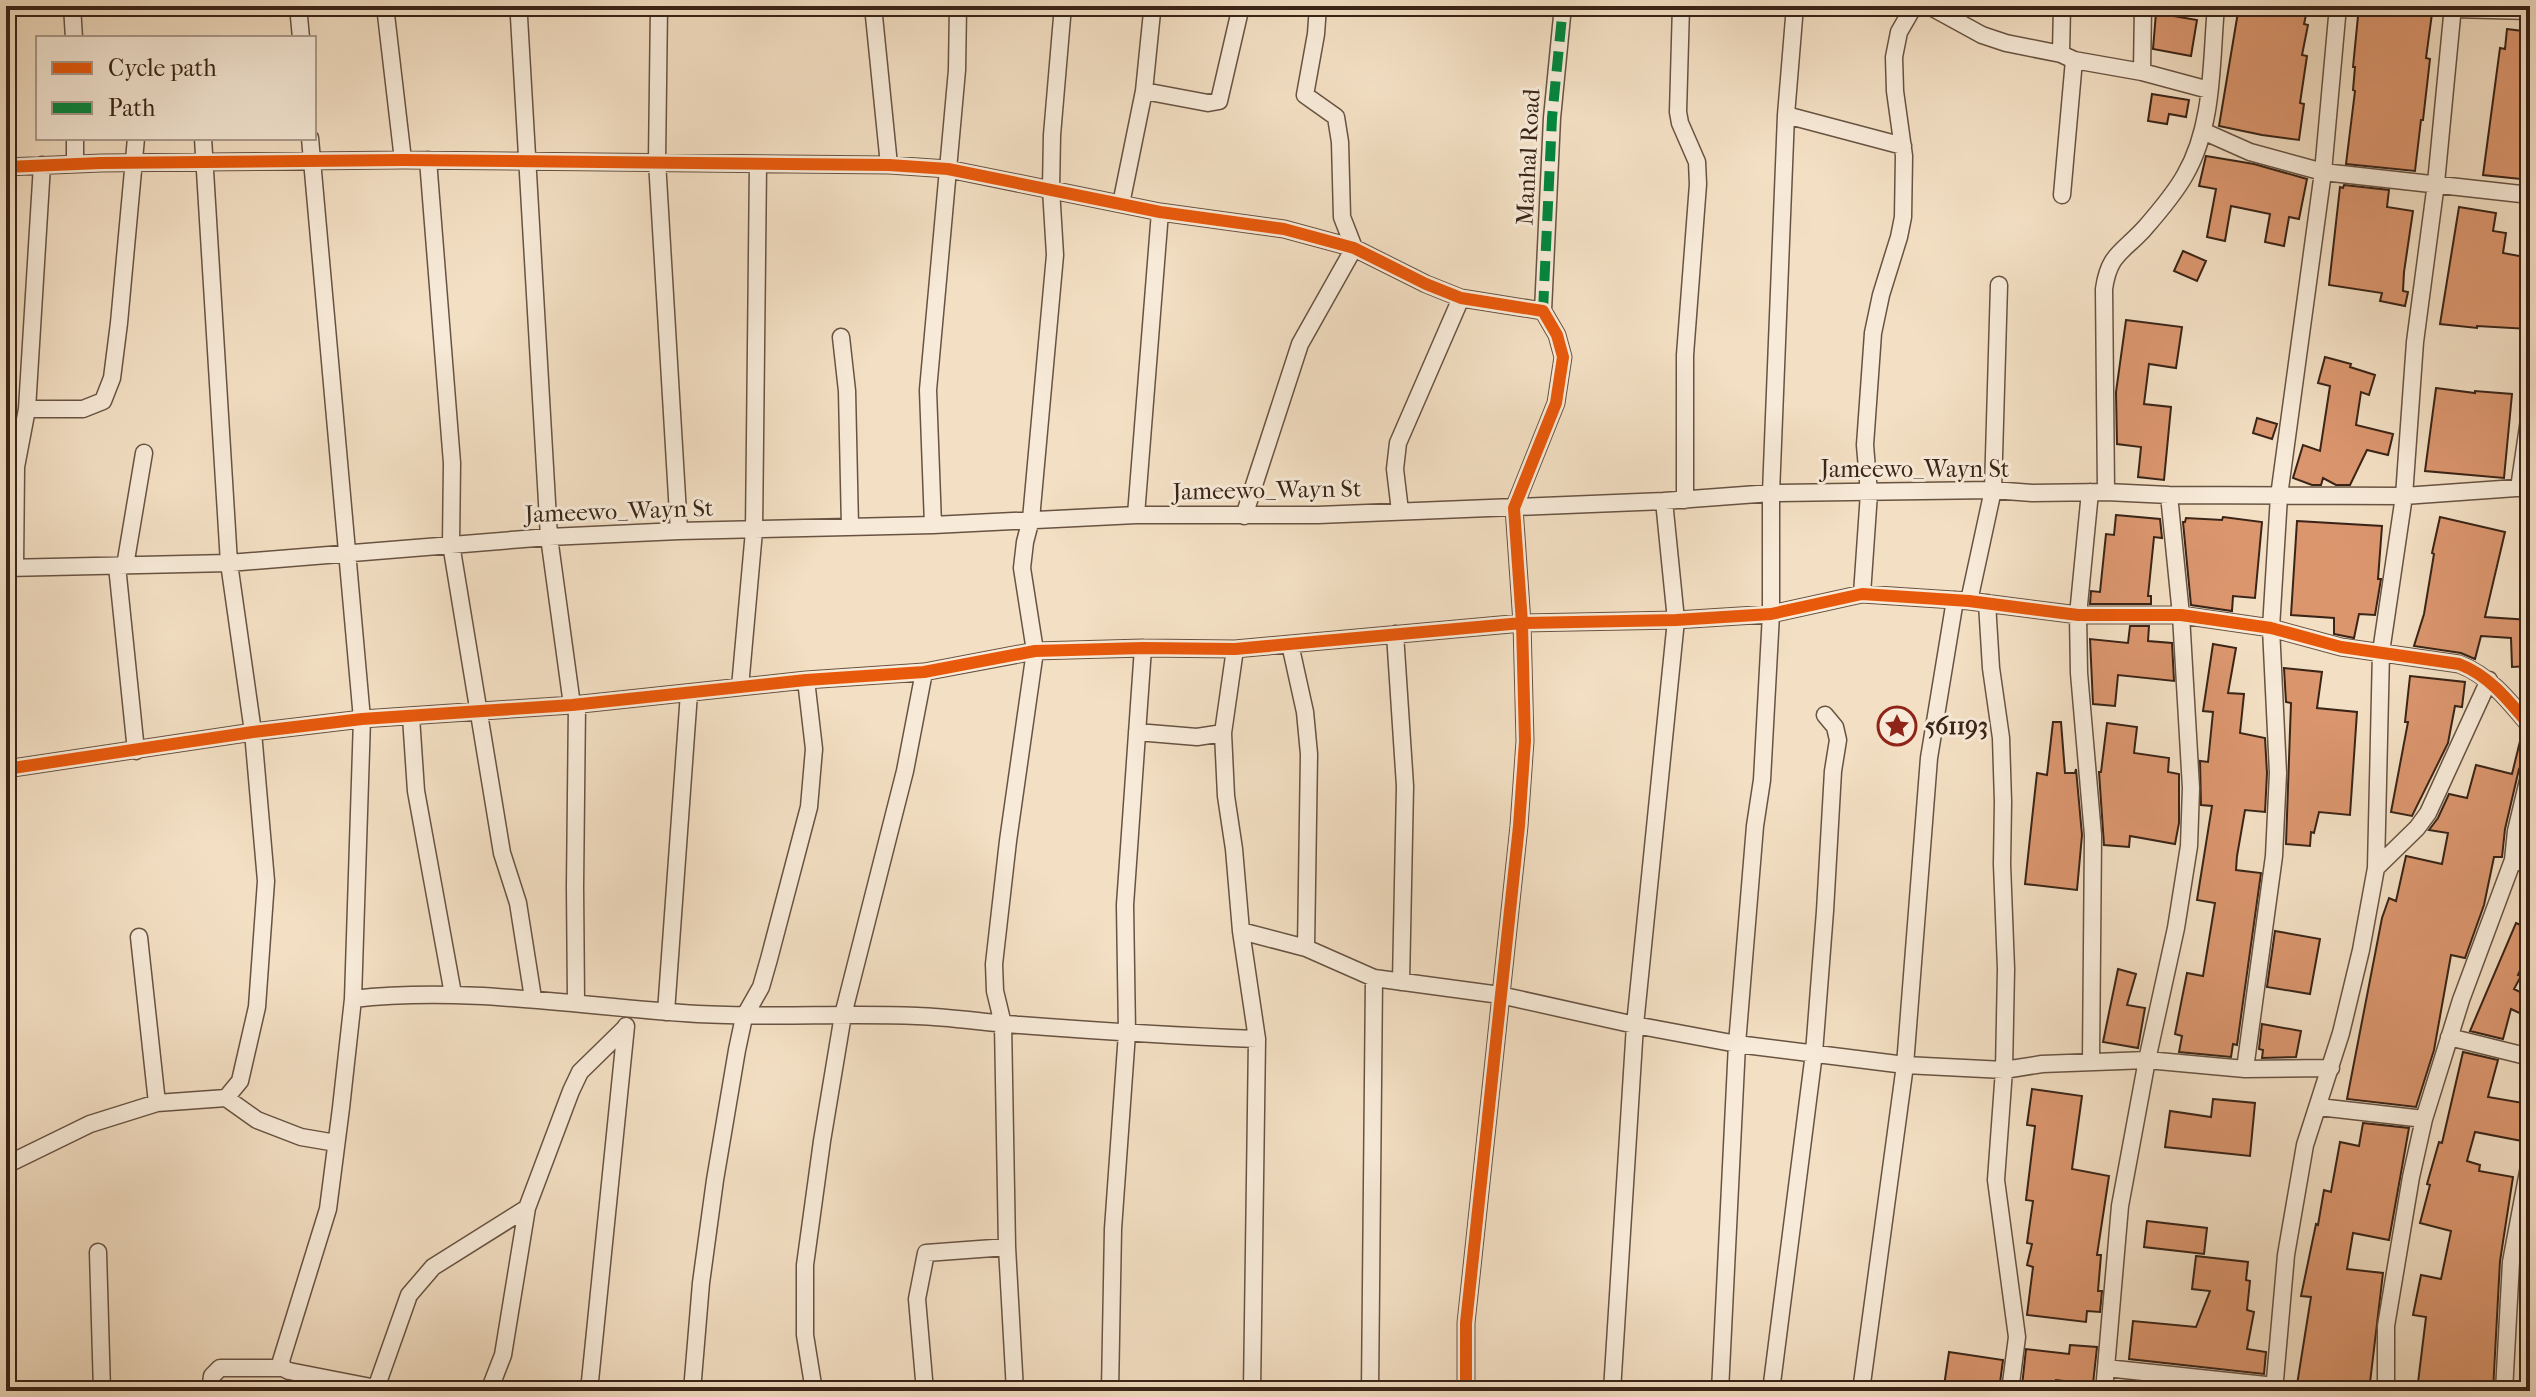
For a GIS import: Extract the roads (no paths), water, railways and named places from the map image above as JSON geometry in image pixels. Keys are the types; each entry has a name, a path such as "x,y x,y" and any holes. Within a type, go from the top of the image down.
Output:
{"street":[{"path":"72,6 74,36"},
{"path":"298,6 301,36"},
{"path":"385,6 403,160"},
{"path":"659,6 657,161 679,531"},
{"path":"873,6 889,165"},
{"path":"1015,1391 1007,1247 1003,1024 995,991 994,964 1035,651 1022,568 1031,519 1055,255 1052,135 1063,6"},
{"path":"1121,204 1144,91 1152,12 1148,6"},
{"path":"1144,91 1208,103 1219,101 1241,6"},
{"path":"1318,6 1305,95 1336,117 1340,142 1342,217 1354,248"},
{"name":"Manhal Road","path":"1543,311 1552,118 1563,6"},
{"path":"1681,6 1678,112 1697,162 1698,184 1685,355 1685,500"},
{"path":"1720,1391 1737,1044 1755,826 1762,780 1771,614 1771,493 1786,115 1795,6"},
{"path":"1862,594 1869,493 1865,445 1873,333 1903,217 1903,146 1895,91 1894,57 1899,32 1914,6"},
{"path":"1929,6 1982,35 2006,43 2142,72 2209,90"},
{"path":"2062,6 2068,57 2062,195"},
{"path":"2142,72 2143,6"},
{"path":"2091,1061 2093,835 2079,673 2078,615 2098,492 2104,289 2106,273 2113,258 2144,229 2185,176 2205,132 2216,6"},
{"path":"2245,1069 2274,856 2278,773 2271,628 2279,496 2323,172 2338,6"},
{"path":"933,525 928,390 957,70 958,7"},
{"path":"2106,1368 2275,1389 2286,1255 2305,1145 2331,1068 2361,950 2376,868 2381,652 2404,496 2415,342 2436,183 2453,7 2530,11"},
{"path":"519,17 549,537 575,705 576,1002"},
{"path":"1786,115 1903,146"},
{"path":"2205,132 2250,152 2323,172 2530,195"},
{"path":"75,140 75,164"},
{"path":"27,409 83,409 103,401 112,378 119,323 136,140"},
{"path":"203,140 229,563 253,732 266,881 257,1007 240,1081 226,1098"},
{"path":"283,1368 281,1361 328,1209 353,999 362,719 310,140"},
{"path":"6,167 527,159 889,165 948,169 1160,212 1284,229 1354,248 1461,298 1543,311 1557,335 1563,357 1556,403 1514,508 1522,623 1524,755 1466,1323 1466,1391"},
{"path":"428,160 452,463 451,544 500,841 518,903 533,998"},
{"path":"740,687 754,531 758,164"},
{"path":"11,568 16,467 27,409 42,165"},
{"path":"1136,515 1160,212"},
{"path":"1244,516 1300,344 1354,248"},
{"path":"1861,1391 1905,1065 1929,758 1962,601 1993,490 1999,285"},
{"path":"1400,511 1395,469 1398,443 1461,298"},
{"path":"841,337 847,391 850,527"},
{"path":"2525,488 2530,413"},
{"path":"136,751 121,566 144,453"},
{"name":"Jameewo_Wayn St","path":"11,568 229,563 549,537 679,531 933,525 1136,515 1244,516 1514,508 1771,493 1993,490 2169,495 2404,496 2525,488"},
{"path":"2104,1391 2120,1206 2176,928 2189,846 2191,788 2181,615 2169,495"},
{"path":"1612,1391 1635,1025 1676,620 1664,501"},
{"path":"6,769 362,719 575,705 806,680 924,672 1035,651 1235,649 1522,623 1676,620 1771,614 1862,594 1987,603 2078,615 2181,615 2271,628 2341,647 2459,664 2489,680 2530,726"},
{"path":"1987,603 1991,668 2001,738 2006,969 2004,1070 1996,1180 2017,1337 2010,1391"},
{"path":"1395,634 1405,786 1401,982"},
{"path":"1290,644 1305,712 1309,754 1306,948"},
{"path":"1110,1391 1113,1229 1127,1033 1125,905 1143,648"},
{"path":"1235,649 1223,733 1226,796 1257,1039 1252,1391"},
{"path":"814,1391 805,1335 805,1265 822,1141 843,1015 905,771 924,672"},
{"path":"692,1391 701,1283 715,1180 744,1017 761,987 809,807 814,749 806,680"},
{"path":"2376,868 2428,813 2489,680"},
{"path":"666,1012 689,693"},
{"path":"1771,1391 1814,1053 1833,771 1838,740 1835,727 1825,715"},
{"path":"411,717 416,791 453,994"},
{"path":"1137,732 1197,737 1223,733"},
{"path":"2386,1391 2386,1326 2424,1119 2473,964 2513,860 2516,831 2530,772"},
{"path":"2513,860 2530,865"},
{"path":"1241,931 1306,948 1374,978 1500,995 1737,1044 1905,1065 2004,1070 2042,1064 2147,1060 2245,1069 2331,1068"},
{"path":"139,937 157,1103"},
{"path":"1370,1391 1374,978"},
{"path":"353,999 453,994 744,1017 917,1016 1127,1033 1257,1039"},
{"path":"589,1391 628,1008"},
{"path":"489,1391 503,1355 527,1208 580,1072 626,1027"},
{"path":"2449,1037 2530,1057"},
{"path":"6,1165 90,1124 157,1103 226,1098 257,1120 301,1137 336,1143"},
{"path":"2319,1107 2424,1119"},
{"path":"2504,1391 2511,1262 2530,1161"},
{"path":"210,1391 212,1376 220,1368 283,1368 376,1389 409,1295 420,1281 433,1267 527,1208"},
{"path":"925,1391 917,1299 926,1253 1007,1247"},
{"path":"98,1252 102,1391"}],"place":[{"name":"561193","path":"1897,726"}]}
